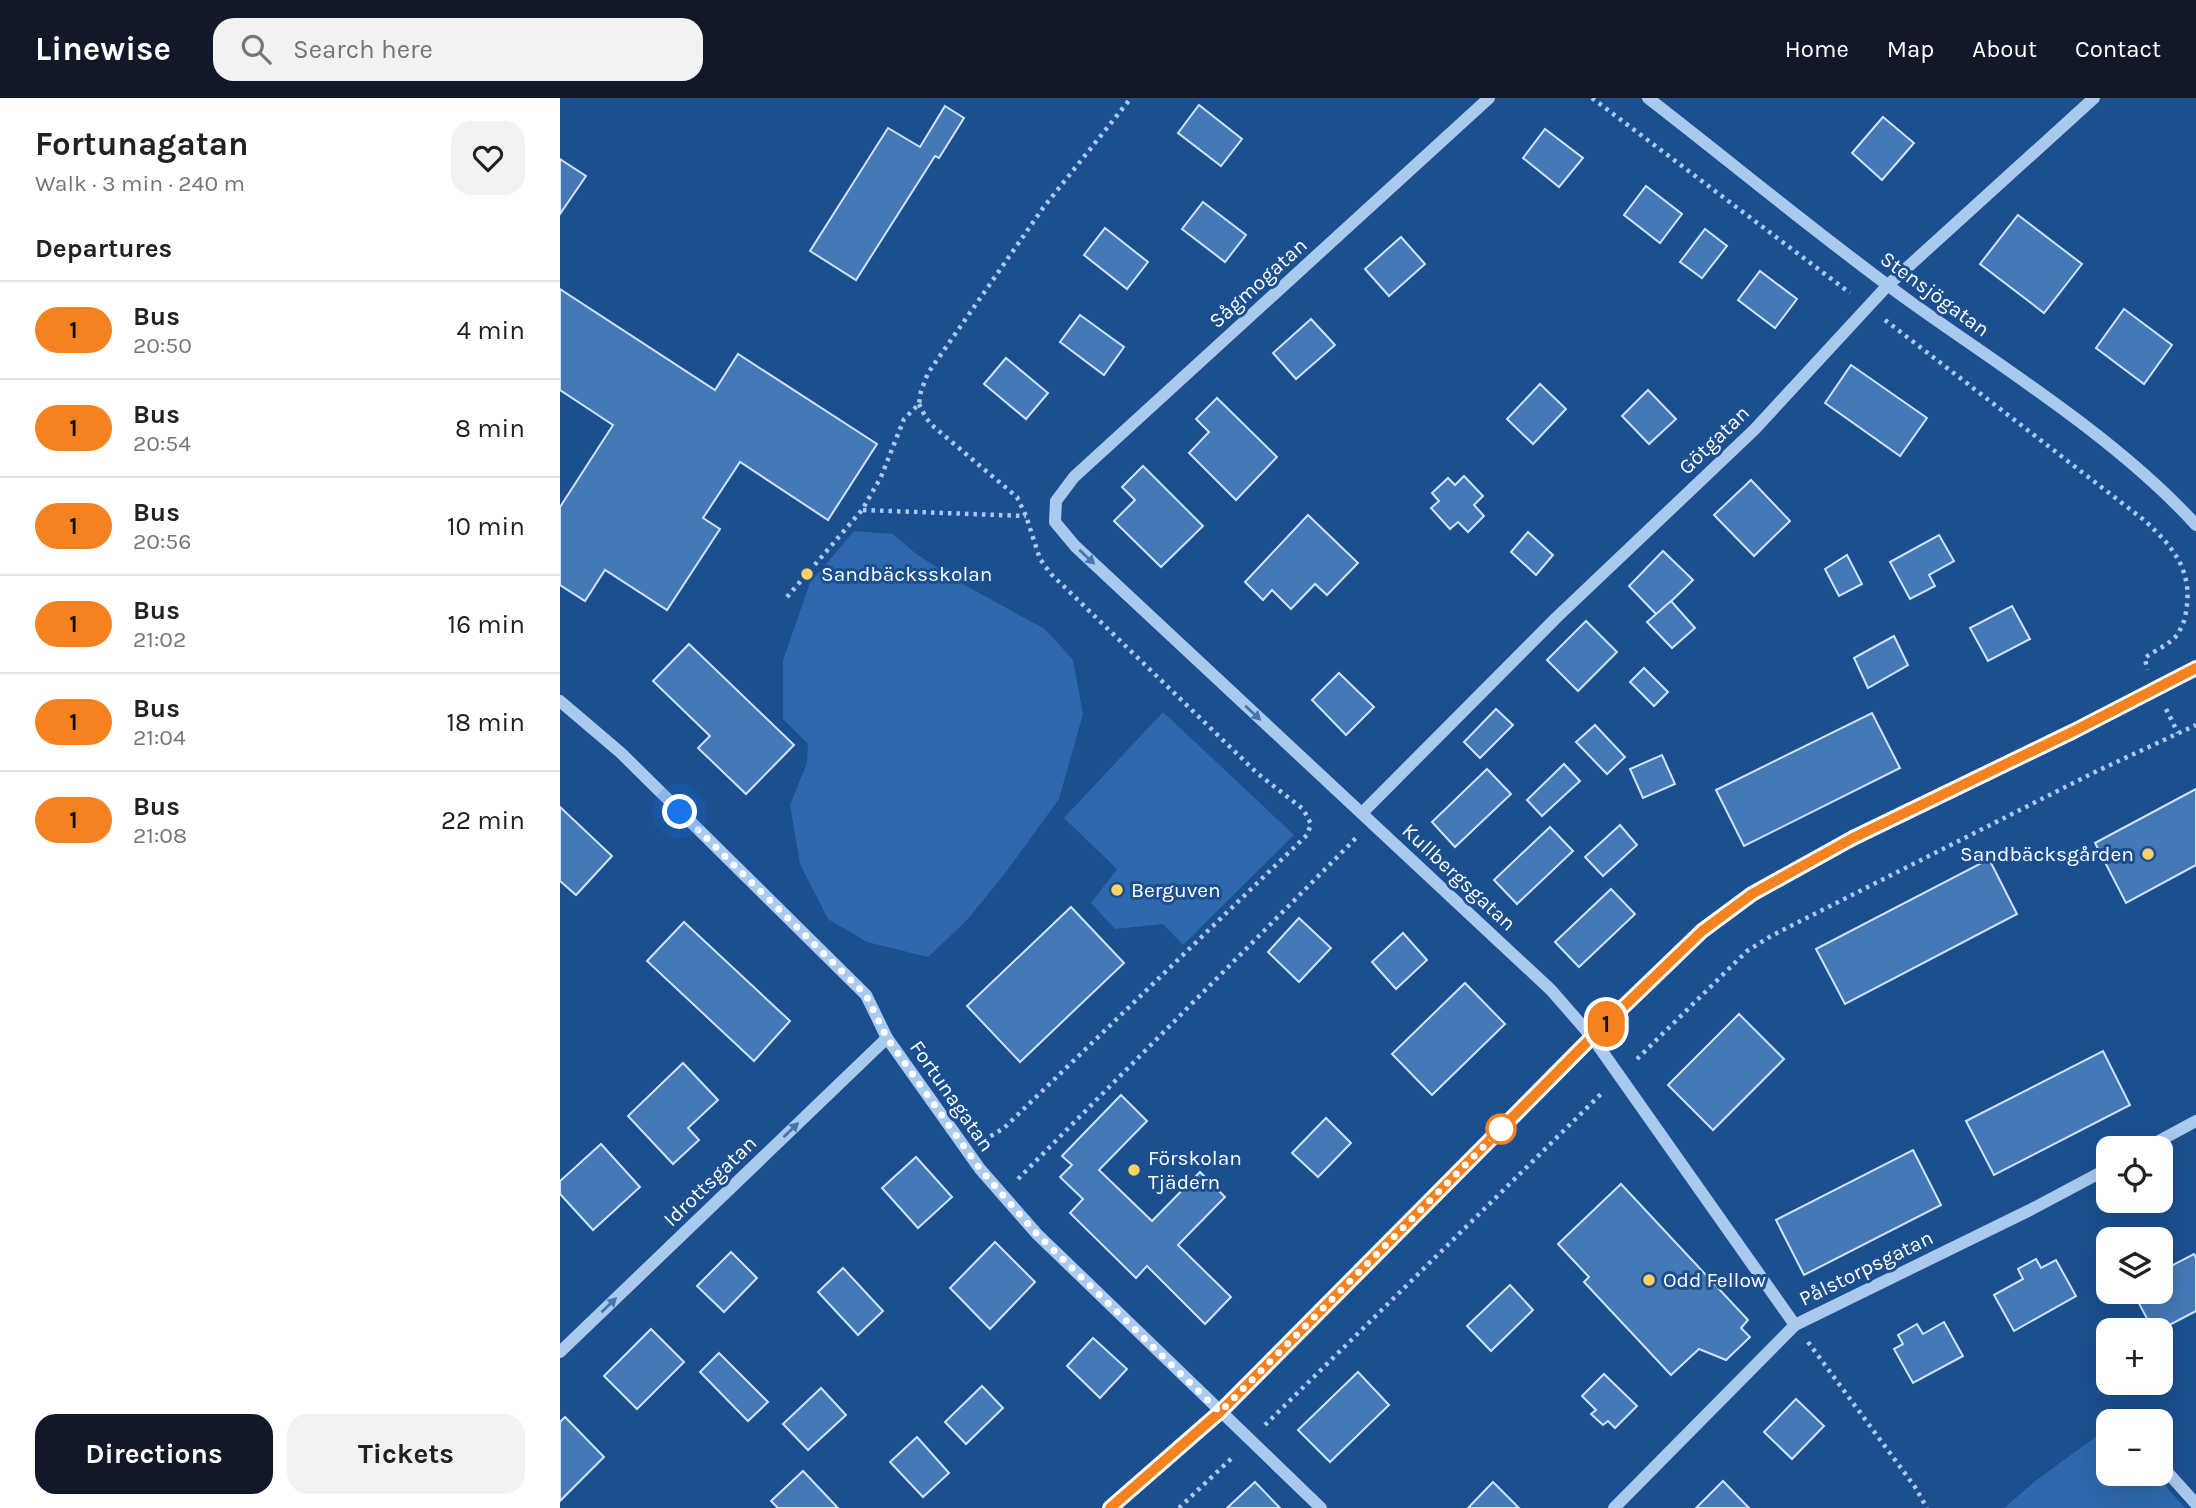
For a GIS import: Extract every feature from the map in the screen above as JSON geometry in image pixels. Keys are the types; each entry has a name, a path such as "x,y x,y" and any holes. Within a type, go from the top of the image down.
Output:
{"street":[{"name":"Sågmogatan","path":"1056,501 1074,477 1489,98"},
{"name":"Stensjögatan","path":"1648,98 1888,285 2090,430 2169,496 2196,525"},
{"name":"Götgatan","path":"1368,817 1556,618 1754,430 1888,285 2094,98"},
{"name":"Kullbergsgatan","path":"1056,501 1055,522 1075,545 1551,990 1592,1037 1795,1325"},
{"path":"1110,1508 1220,1412 1592,1037 1702,931 1752,894 1853,838 2074,731 2196,668"},
{"name":"Fortunagatan","path":"560,701 621,753 866,995 887,1038 965,1148 1037,1234 1321,1508"},
{"name":"Idrottsgatan","path":"560,1352 887,1038"},
{"path":"2168,1136 2196,1121"},
{"name":"Pålstorpsgatan","path":"1614,1508 1795,1325 2096,1175"},
{"path":"2173,1478 2196,1504"}],"path":[{"path":"965,1148 1004,1128 1290,852 1307,835 1311,824 1303,809 1256,773 1051,573 1040,559 1017,497 934,427 919,404 928,373 958,328 1043,208 1131,98"},
{"path":"1592,98 1868,307 2144,520 2175,547 2193,581 2194,596 2176,635 2146,658 2145,666 2178,733"},
{"path":"787,597 862,510 881,477 904,419 919,404"},
{"path":"862,510 1026,516"},
{"path":"1179,1508 1747,951 2093,773 2196,725"},
{"path":"1002,1194 1368,817"},
{"path":"1795,1325 1829,1367 1915,1487 1927,1508"}],"shaded area":[{"path":"854,531 893,534 915,553 959,582 1045,629 1073,660 1083,714 1059,799 967,920 928,957 867,942 828,919 800,864 790,805 807,763 808,744 783,719 783,660 810,583"},
{"path":"1163,712 1294,835 1183,945 1163,924 1115,929 1091,903 1117,869 1064,818"},
{"path":"2096,1437 2096,1486 2166,1486 2185,1508 2004,1508 2034,1482"}],"building":[{"path":"1199,105 1242,139 1221,166 1178,133"},
{"path":"945,106 964,118 939,158 935,156 856,280 810,251 888,128 920,147"},
{"path":"1883,117 1914,143 1882,180 1852,153"},
{"path":"1545,129 1583,158 1559,187 1523,158"},
{"path":"560,159 586,176 560,214"},
{"path":"1646,186 1682,214 1660,243 1624,215"},
{"path":"1203,202 1246,235 1225,262 1182,229"},
{"path":"2018,215 2082,264 2044,313 1980,264"},
{"path":"1105,228 1148,262 1127,289 1084,255"},
{"path":"1705,229 1727,246 1702,278 1680,262"},
{"path":"1401,237 1425,264 1389,296 1365,269"},
{"path":"1760,271 1797,299 1775,328 1738,300"},
{"path":"560,289 715,390 738,354 877,444 828,520 740,462 703,518 720,529 667,610 605,570 585,601 560,585 560,507 613,425 560,390"},
{"path":"2124,309 2172,345 2144,384 2096,348"},
{"path":"1080,315 1124,347 1104,375 1060,342"},
{"path":"1311,319 1335,345 1296,379 1273,353"},
{"path":"1006,358 1048,393 1026,419 984,384"},
{"path":"1851,365 1927,418 1900,456 1825,403"},
{"path":"1540,384 1566,409 1533,444 1507,419"},
{"path":"1648,390 1676,419 1649,444 1622,416"},
{"path":"1217,398 1277,457 1236,500 1189,453 1209,432 1196,419"},
{"path":"1143,466 1203,526 1161,567 1114,521 1135,500 1122,487"},
{"path":"1464,476 1483,496 1474,505 1484,516 1468,532 1458,522 1450,529 1431,508 1439,501 1432,493 1448,478 1455,485"},
{"path":"1751,480 1790,521 1754,556 1714,515"},
{"path":"1308,515 1358,563 1327,595 1315,584 1291,609 1272,590 1263,600 1245,582"},
{"path":"1528,532 1553,555 1536,575 1511,552"},
{"path":"1939,535 1954,561 1929,575 1935,586 1910,599 1890,562"},
{"path":"1663,551 1693,580 1657,615 1629,586"},
{"path":"1847,555 1862,584 1839,596 1825,569"},
{"path":"1671,601 1695,628 1672,648 1647,622"},
{"path":"2012,606 2030,639 1988,661 1970,628"},
{"path":"1586,621 1617,652 1578,691 1547,660"},
{"path":"1894,636 1908,665 1868,688 1854,658"},
{"path":"689,644 794,745 746,794 698,748 710,736 653,681"},
{"path":"1644,668 1668,692 1654,706 1630,682"},
{"path":"1339,673 1374,707 1346,735 1312,700"},
{"path":"1496,709 1513,725 1480,758 1464,742"},
{"path":"1872,713 1900,768 1744,846 1716,790"},
{"path":"1595,725 1625,757 1607,774 1576,742"},
{"path":"1662,755 1675,784 1643,798 1630,769"},
{"path":"1564,764 1580,781 1542,816 1527,800"},
{"path":"1487,769 1511,794 1455,847 1432,822"},
{"name":"Sandbäcksgården","path":"2196,789 2196,865 2126,903 2095,843"},
{"path":"560,807 612,856 576,895 560,881"},
{"path":"1620,825 1637,845 1603,876 1585,857"},
{"path":"1550,827 1573,851 1517,904 1494,880"},
{"path":"1989,859 2017,914 1845,1004 1816,949"},
{"path":"1611,889 1635,914 1579,967 1555,942"},
{"path":"1071,907 1124,963 1020,1062 967,1006"},
{"path":"1299,918 1331,948 1299,982 1268,952"},
{"path":"684,922 790,1021 754,1061 647,961"},
{"path":"1403,933 1427,960 1396,989 1372,962"},
{"path":"1465,983 1505,1024 1432,1095 1392,1054"},
{"path":"1739,1014 1784,1059 1713,1130 1668,1085"},
{"path":"2103,1051 2130,1105 1994,1175 1966,1121"},
{"path":"683,1063 718,1100 688,1128 699,1140 673,1164 628,1116"},
{"path":"1121,1095 1147,1121 1099,1170 1152,1221 1200,1172 1225,1197 1178,1245 1231,1297 1205,1324 1147,1266 1136,1278 1070,1213 1083,1199 1060,1177 1072,1165 1062,1156"},
{"path":"1326,1118 1351,1143 1318,1177 1292,1153"},
{"path":"601,1144 640,1187 593,1230 560,1194 560,1181"},
{"path":"1913,1150 1941,1205 1804,1275 1776,1220"},
{"path":"916,1157 952,1197 918,1228 882,1188"},
{"name":"Odd Fellow","path":"1621,1184 1748,1320 1741,1328 1750,1337 1726,1360 1699,1349 1671,1375 1584,1282 1589,1277 1558,1244"},
{"path":"995,1242 1035,1282 990,1329 950,1288"},
{"path":"731,1252 757,1278 724,1312 697,1286"},
{"path":"2194,1254 2196,1258 2196,1311 2173,1323 2173,1318 2147,1318 2139,1304 2173,1304 2173,1265"},
{"path":"2036,1259 2041,1268 2056,1260 2076,1296 2014,1331 1994,1295 2023,1279 2018,1269"},
{"path":"843,1268 883,1311 858,1335 818,1292"},
{"path":"1510,1285 1533,1310 1491,1351 1467,1326"},
{"path":"1944,1322 1963,1356 1913,1383 1894,1349 1903,1344 1898,1335 1917,1324 1923,1334"},
{"path":"651,1329 684,1362 637,1409 604,1376"},
{"path":"1093,1338 1127,1369 1100,1398 1067,1366"},
{"path":"719,1353 768,1402 748,1421 700,1372"},
{"path":"1358,1372 1389,1405 1330,1462 1298,1430"},
{"path":"1604,1374 1637,1406 1615,1428 1608,1421 1603,1425 1591,1414 1596,1410 1582,1396"},
{"path":"982,1386 1003,1408 966,1444 945,1422"},
{"path":"821,1388 846,1415 808,1450 783,1424"},
{"path":"1796,1399 1824,1426 1792,1459 1764,1432"},
{"path":"565,1417 604,1457 560,1501 560,1422"},
{"path":"917,1437 949,1473 923,1497 890,1462"},
{"path":"803,1471 838,1508 778,1508 771,1501"},
{"path":"1723,1481 1749,1508 1696,1508"},
{"path":"1255,1482 1280,1508 1227,1508"},
{"path":"1493,1482 1519,1508 1468,1508"}],"bus line":[{"name":"1","path":"1110,1508 1220,1412 1592,1037 1702,931 1752,894 1853,838 2074,731 2196,668"}],"place":[{"name":"Sandbäcksskolan","path":"807,574"},
{"name":"Sandbäcksgården","path":"2148,854"},
{"name":"Berguven","path":"1117,890"},
{"name":"Förskolan Tjädern","path":"1134,1170"},
{"name":"Odd Fellow","path":"1649,1280"}],"route":[{"path":"680,812 866,995 887,1038 980,1169 1037,1234 1220,1412 1501,1129"}]}
